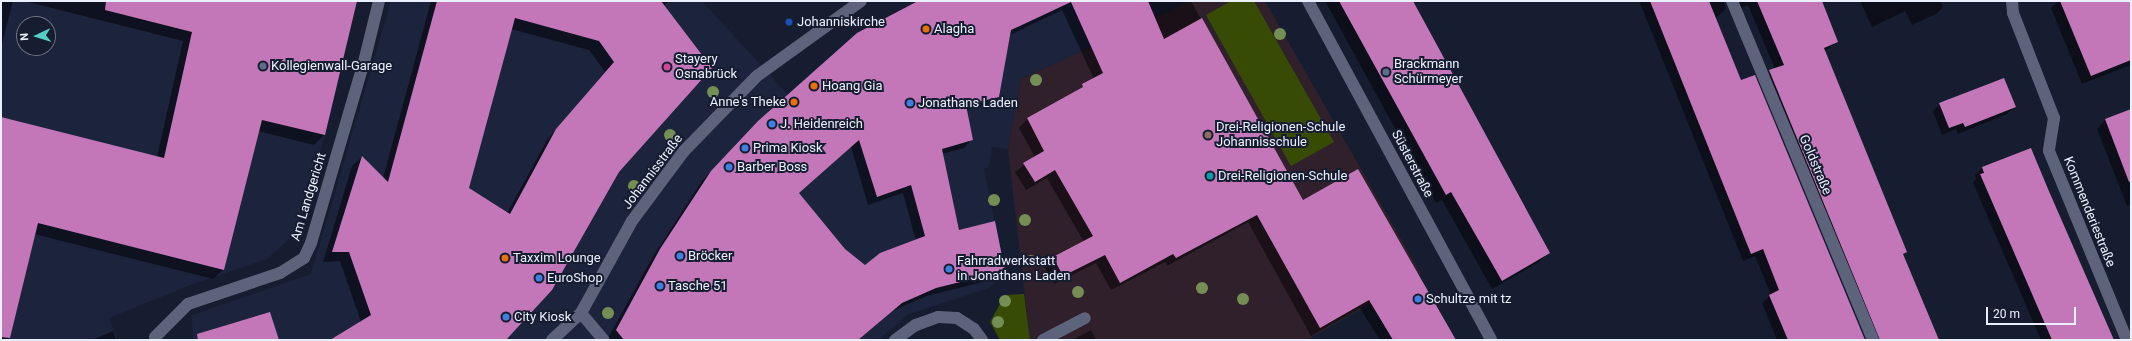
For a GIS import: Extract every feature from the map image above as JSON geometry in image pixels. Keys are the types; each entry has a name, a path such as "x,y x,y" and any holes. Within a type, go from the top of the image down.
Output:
{"street":[{"name":"Am Landgericht","path":"155,337 188,304 280,273 304,258 311,243 362,70 379,1"},
{"name":"Johannisstraße","path":"552,340 581,313 632,222 684,151 757,76 849,4 861,1"},
{"name":"Süsterstraße","path":"1308,1 1491,340"},
{"name":"Goldstraße","path":"1732,1 1873,340"},
{"name":"Kommenderiestraße","path":"2012,1 2012,13 2054,118 2049,151 2127,340"},
{"path":"581,313 604,340"},
{"path":"895,340 916,325 938,317 957,318 974,329 982,340"},
{"path":"1043,340 1085,318"}],"shaded area":[{"path":"1,1 357,1 325,135 297,232 267,259 196,283 109,318 117,340 1,340"},
{"path":"391,1 702,1 788,95 857,33 918,1 1191,1 1021,79 1008,149 992,147 989,167 984,169 1005,271 989,288 909,314 878,340 193,340 192,315 311,274"},
{"path":"1191,1 1265,1 1421,274 1307,340 1030,340 1008,149 1021,79"}],"green space":[{"path":"1231,1 1254,1 1334,142 1291,166 1206,15"},
{"path":"1024,294 1030,340 1000,340 990,322 1005,295"}],"building":[{"path":"106,1 357,1 325,135 262,120 224,270 38,223 10,338 1,337 1,117 164,158 192,32 105,10"},
{"path":"437,1 661,1 712,68 619,172 552,290 506,340 330,340 371,315 349,252 332,252 362,156 388,182","holes":["515,18 599,41 614,62 556,129 510,214 469,188"]},
{"path":"918,1 1148,1 1164,39 1202,18 1303,200 1358,169 1456,340 1393,340 1369,300 1320,328 1257,215 1176,258 1173,254 1120,283 1105,255 1063,276 1053,257 1093,236 1055,170 1035,182 1023,163 1044,151 1027,118 1083,87 1082,84 1103,73 1071,2 1011,30 999,97 966,105 973,140 942,149 959,230 995,221 1005,271 936,288 902,303 858,340 624,340 616,330 660,249 711,171 758,121 857,33","holes":["859,140 877,197 911,185 925,236 880,253 865,265 845,249 799,193"]},
{"path":"1339,1 1413,1 1550,253 1502,281 1451,192 1446,195"},
{"path":"1650,1 1709,1 1741,80 1755,75 1865,340 1788,340 1769,295 1779,290 1763,249 1751,254"},
{"path":"1757,1 1822,1 1838,42 1824,48 1907,252 1903,254 1939,340 1880,340 1769,70 1784,65"},
{"path":"2060,1 2131,1 2131,60 2091,76"},
{"path":"2004,78 2016,107 1965,127 1963,123 1949,128 1939,103"},
{"path":"2131,109 2131,181 2129,182 2105,119"},
{"path":"2031,148 2114,340 2052,340 1980,174 1984,173 1982,167"},
{"path":"270,312 279,340 198,340 197,334"}],"place":[{"name":"Johanniskirche","path":"789,22"},
{"name":"Alagha","path":"926,29"},
{"name":"Kollegienwall-Garage","path":"263,66"},
{"name":"Stayery Osnabrück","path":"667,67"},
{"name":"Brackmann Schürmeyer","path":"1386,72"},
{"name":"Hoang Gia","path":"814,86"},
{"name":"Anne's Theke","path":"794,102"},
{"name":"Jonathans Laden","path":"910,103"},
{"name":"J. Heidenreich","path":"772,124"},
{"name":"Drei-Religionen-Schule Johannisschule","path":"1208,135"},
{"name":"Prima Kiosk","path":"745,148"},
{"name":"Barber Boss","path":"729,167"},
{"name":"Drei-Religionen-Schule","path":"1210,176"},
{"name":"Bröcker","path":"680,256"},
{"name":"Taxxim Lounge","path":"505,258"},
{"name":"Fahrradwerkstatt in Jonathans Laden","path":"949,269"},
{"name":"EuroShop","path":"539,278"},
{"name":"Tasche 51","path":"660,286"},
{"name":"Schultze mit tz","path":"1418,299"},
{"name":"City Kiosk","path":"506,317"}]}
